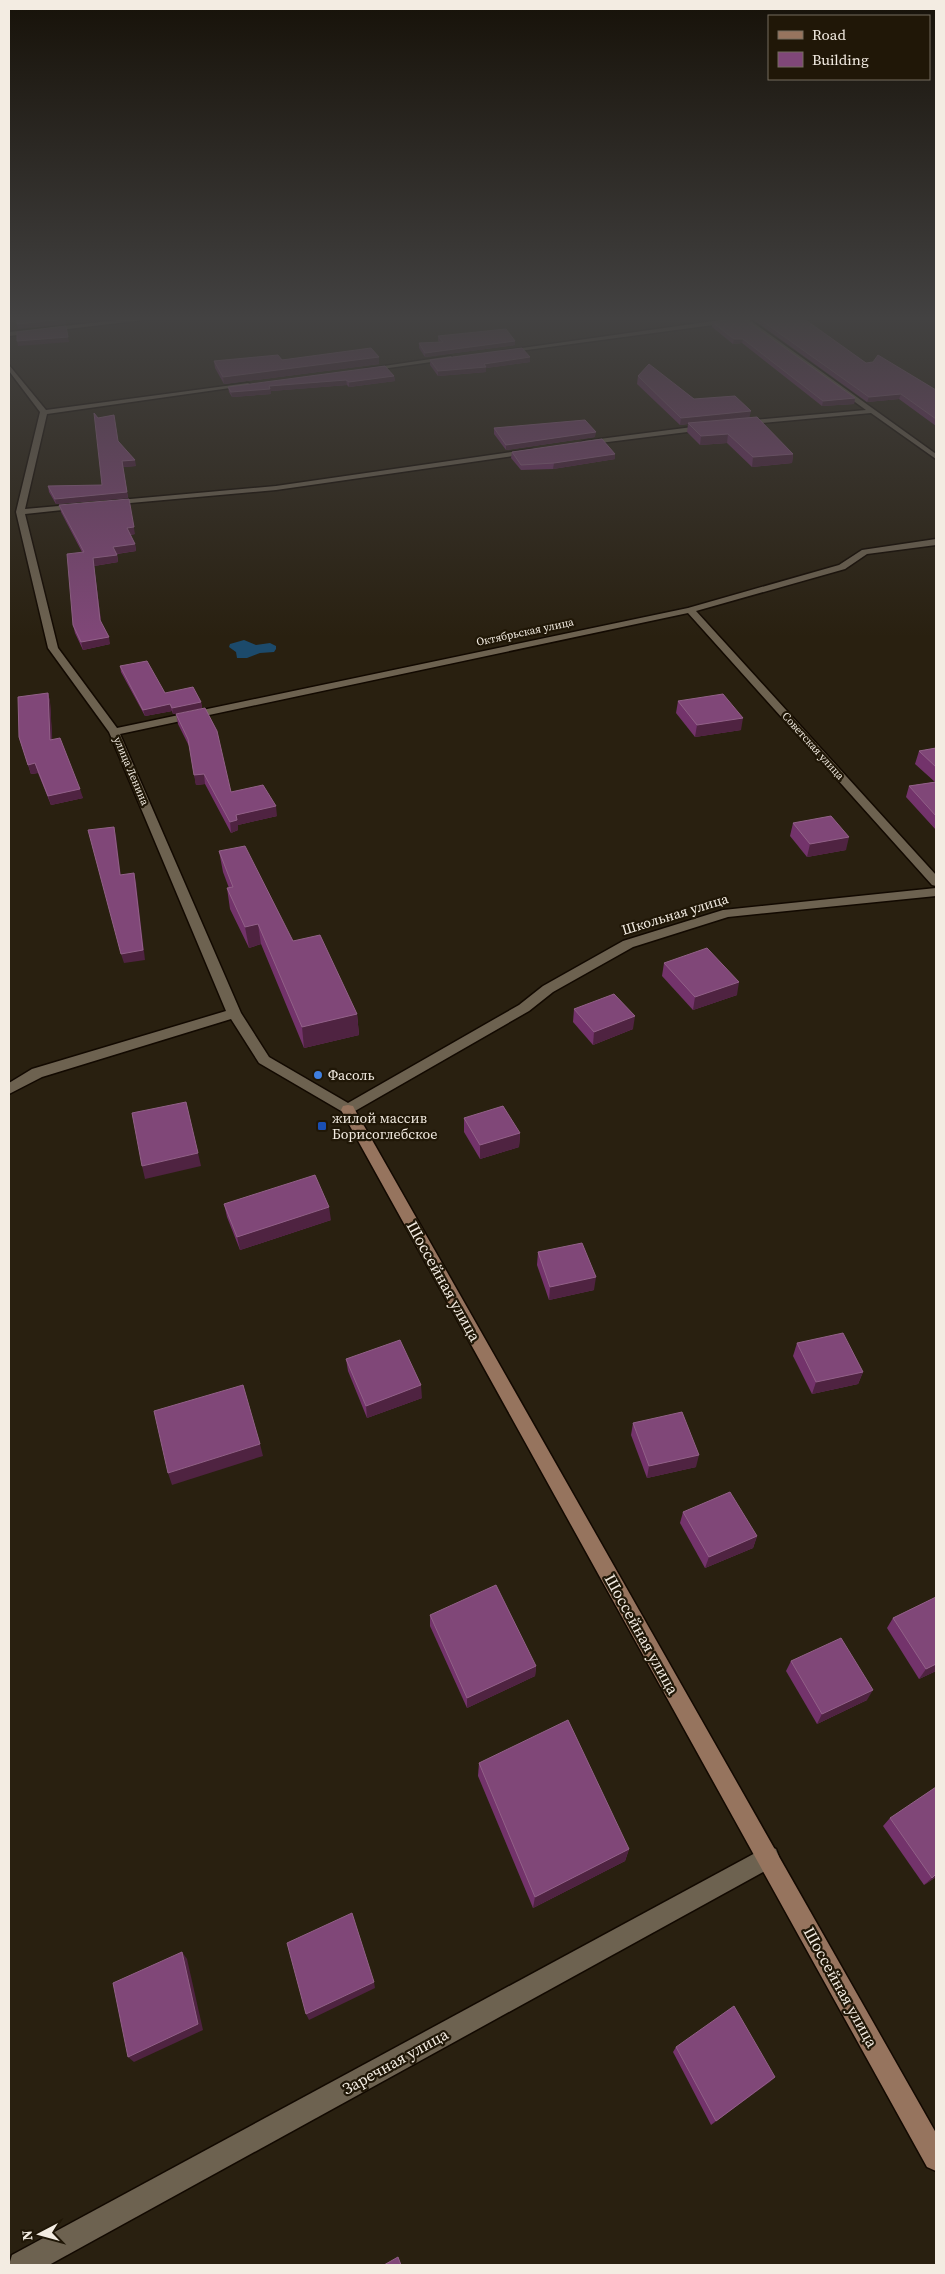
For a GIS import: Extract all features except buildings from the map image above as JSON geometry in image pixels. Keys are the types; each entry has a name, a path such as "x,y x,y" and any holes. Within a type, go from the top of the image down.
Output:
{"street":[{"name":"улица Ленина","path":"41,424 20,512 53,648 114,732 234,1013 264,1060 348,1110"},
{"path":"891,424 936,457"},
{"path":"572,445 715,426"},
{"path":"99,504 276,488 542,449"},
{"path":"20,512 89,505"},
{"name":"Октябрьская улица","path":"114,732 690,610 842,567 866,552 936,542"},
{"name":"Советская улица","path":"690,610 936,882"},
{"name":"Школьная улица","path":"348,1110 524,1008 548,989 628,944 727,913 936,892"},
{"path":"9,1089 37,1073 234,1013"},
{"name":"Шоссейная улица","path":"348,1110 936,2158"},
{"name":"Заречная улица","path":"22,2265 768,1857"}],"water":[{"path":"244,640 256,645 270,643 276,646 276,649 274,652 260,653 247,658 237,658 236,652 229,647 230,644"}],"place":[{"name":"Фасоль","path":"318,1075"},
{"name":"жилой массив Борисоглебское","path":"322,1126"}]}
